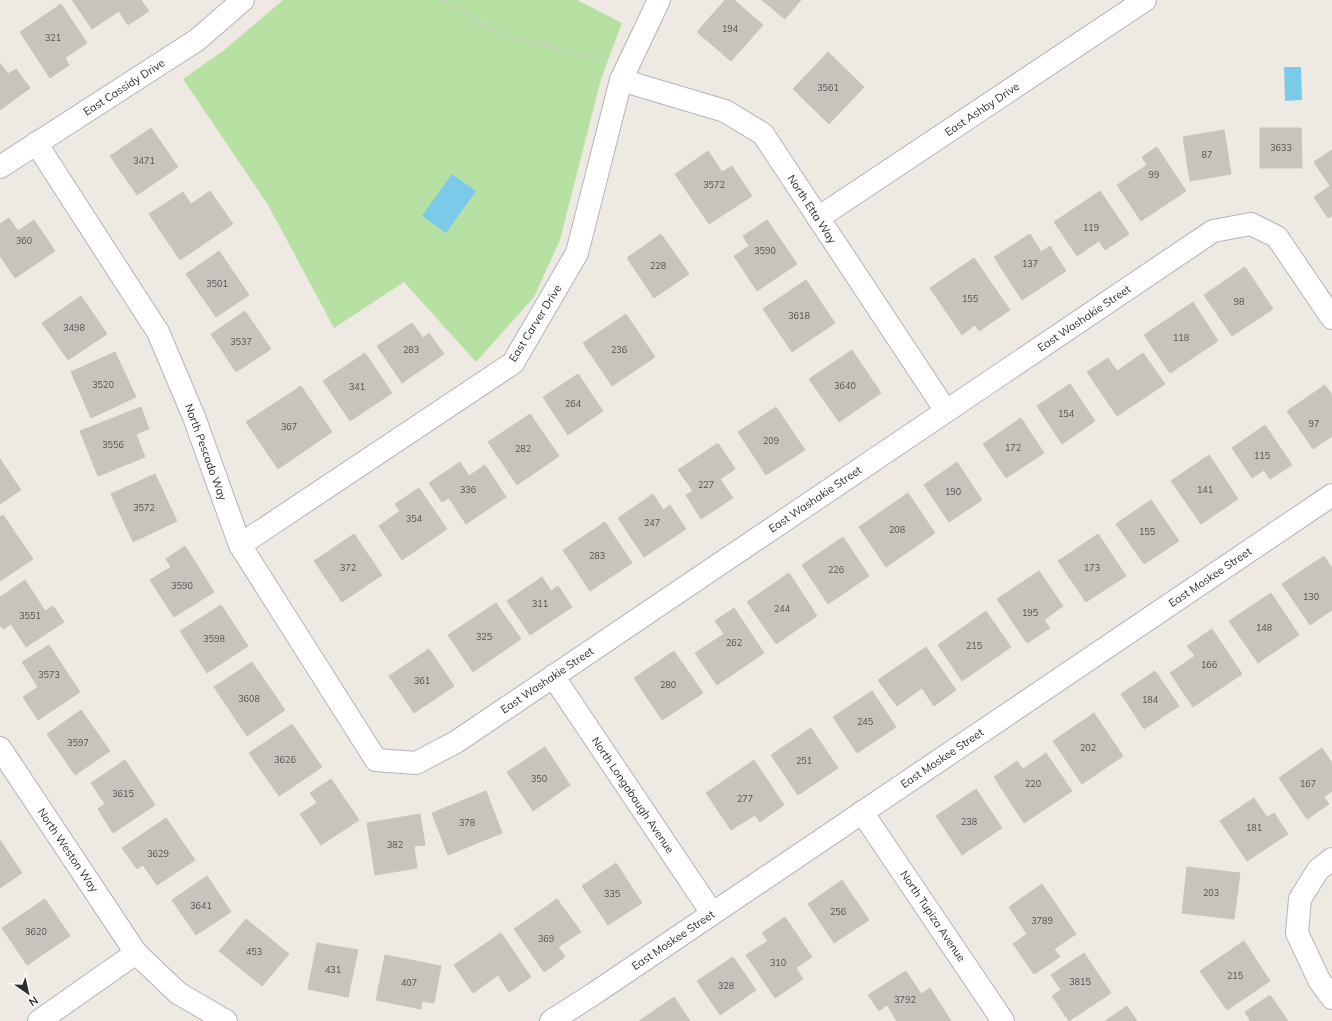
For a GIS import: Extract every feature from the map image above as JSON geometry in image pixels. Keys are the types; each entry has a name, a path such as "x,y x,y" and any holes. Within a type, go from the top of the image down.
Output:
{"street":[{"name":"East Cassidy Drive","path":"0,168 36,143 197,40 243,0"},
{"name":"East Carver Drive","path":"240,545 513,363 577,253 621,80 660,0"},
{"name":"East Ashby Drive","path":"818,218 1145,0"},
{"name":"North Etta Way","path":"621,80 725,111 763,134 946,410"},
{"name":"North Pescado Way","path":"36,143 158,332 194,417 240,545 376,760"},
{"name":"East Washakie Street","path":"376,760 416,763 456,742 1213,230 1251,224 1276,237 1332,318"},
{"name":"East Moskee Street","path":"551,1021 1332,495"},
{"name":"North Longabaugh Avenue","path":"553,676 712,913"},
{"name":"North Weston Way","path":"0,748 136,953"},
{"name":"North Tupiza Avenue","path":"862,812 1003,1021"},
{"path":"1332,859 1318,870 1300,900 1297,933 1320,980 1332,998"},
{"path":"39,1021 136,953 178,993 226,1021"}],"path":[{"path":"442,0 503,35 599,59 621,80"}],"green space":[{"path":"283,0 577,0 622,23 601,79 560,240 534,297 476,362 404,282 334,328 268,205 183,79 223,51"}],"water":[{"path":"1284,67 1301,67 1302,100 1285,101"},
{"path":"452,174 476,191 446,233 422,216"}],"building":[{"path":"72,0 141,0 149,11 128,25 119,11 92,29"},
{"path":"725,0 734,0 763,25 731,61 697,32"},
{"path":"762,0 801,0 785,19"},
{"path":"61,4 87,43 65,58 69,65 50,78 20,32"},
{"path":"828,52 864,87 829,124 793,89"},
{"path":"0,63 8,74 16,69 30,88 0,110"},
{"path":"151,128 178,167 137,195 110,156"},
{"path":"1260,128 1301,128 1302,168 1260,168"},
{"path":"1224,130 1231,174 1190,181 1183,137"},
{"path":"1157,147 1186,191 1141,221 1117,185 1147,165 1142,157"},
{"path":"1332,150 1332,216 1328,218 1314,197 1330,186 1314,162"},
{"path":"708,151 722,172 732,166 752,196 709,224 675,174"},
{"path":"210,191 233,224 180,260 149,214 183,192 191,204"},
{"path":"1100,191 1129,234 1105,250 1099,241 1077,256 1054,222"},
{"path":"9,218 18,231 34,220 55,251 15,278 0,256 0,224"},
{"path":"767,220 797,264 757,291 734,256 749,246 743,236"},
{"path":"661,234 689,274 654,298 627,258"},
{"path":"1030,234 1041,252 1050,246 1066,271 1022,300 994,257"},
{"path":"219,251 249,295 216,317 186,274"},
{"path":"974,258 1010,310 979,331 975,325 962,335 930,288"},
{"path":"1245,267 1273,309 1232,336 1204,295"},
{"path":"806,280 835,323 792,352 763,309"},
{"path":"81,296 107,334 68,360 42,323"},
{"path":"1193,302 1218,341 1170,373 1144,335"},
{"path":"245,311 271,349 236,372 211,334"},
{"path":"626,314 655,357 612,386 583,343"},
{"path":"412,323 423,338 429,333 444,354 402,383 377,346"},
{"path":"852,350 881,393 839,422 809,379"},
{"path":"115,352 136,397 91,418 71,372"},
{"path":"365,353 392,393 350,421 323,381"},
{"path":"1143,353 1165,384 1117,416 1087,372 1108,358 1117,371"},
{"path":"578,374 603,411 568,435 543,397"},
{"path":"1070,384 1095,421 1062,444 1037,406"},
{"path":"1325,385 1332,395 1332,436 1313,449 1287,411"},
{"path":"301,386 332,432 278,469 246,422"},
{"path":"141,407 149,429 136,434 145,457 98,476 80,431"},
{"path":"776,407 805,450 766,475 738,432"},
{"path":"530,414 559,456 517,485 488,442"},
{"path":"1021,418 1044,453 1006,478 983,444"},
{"path":"1265,425 1292,465 1270,479 1264,470 1252,478 1232,448"},
{"path":"718,443 735,469 720,479 733,498 701,519 686,495 693,491 678,470"},
{"path":"1209,455 1238,499 1201,524 1171,481"},
{"path":"0,459 21,490 0,504"},
{"path":"460,462 469,476 485,465 506,497 466,524 449,498 442,502 429,483"},
{"path":"957,462 982,500 949,522 924,485"},
{"path":"155,474 177,521 133,542 111,494"},
{"path":"419,488 447,529 402,560 379,526 400,511 395,504"},
{"path":"908,493 935,533 886,567 859,527"},
{"path":"653,494 663,510 670,505 686,529 644,557 618,518"},
{"path":"1151,500 1179,541 1144,564 1116,524"},
{"path":"3,515 33,559 0,581 0,517"},
{"path":"605,522 632,563 590,591 563,550"},
{"path":"354,534 382,575 342,602 314,561"},
{"path":"1098,534 1126,576 1086,602 1058,561"},
{"path":"843,537 869,576 828,604 802,565"},
{"path":"185,546 214,592 174,617 150,580 171,567 166,559"},
{"path":"1324,556 1332,568 1332,610 1310,625 1282,584"},
{"path":"1039,571 1063,606 1044,620 1050,628 1027,643 997,599"},
{"path":"789,573 817,616 776,644 747,602"},
{"path":"542,577 551,591 558,586 572,607 530,635 507,601"},
{"path":"25,580 45,611 53,606 64,622 26,647 11,624 3,629 0,625 0,597"},
{"path":"1271,593 1299,635 1258,663 1229,621"},
{"path":"496,603 521,639 473,672 448,635"},
{"path":"221,605 248,646 207,673 180,631"},
{"path":"734,608 764,653 717,685 695,653 724,634 715,621"},
{"path":"986,611 1011,647 962,681 938,645"},
{"path":"1212,629 1242,674 1193,707 1170,673 1195,656 1187,646"},
{"path":"49,645 80,692 38,720 23,697 38,687 22,662"},
{"path":"926,647 956,690 934,706 922,688 897,706 878,680"},
{"path":"429,649 454,686 414,713 389,676"},
{"path":"674,651 703,693 662,720 634,678"},
{"path":"252,662 285,710 247,736 214,687"},
{"path":"1155,671 1179,706 1144,729 1121,694"},
{"path":"872,691 896,727 857,753 833,717"},
{"path":"81,710 110,751 75,775 47,734"},
{"path":"1094,713 1123,756 1082,784 1053,741"},
{"path":"292,724 322,767 279,796 249,753"},
{"path":"811,728 838,768 798,795 771,755"},
{"path":"545,747 570,785 533,811 507,772"},
{"path":"1322,748 1332,763 1332,791 1324,797 1329,804 1307,819 1279,778"},
{"path":"1046,753 1072,791 1024,823 994,777 1017,761 1023,769"},
{"path":"125,760 155,805 113,833 98,809 105,804 91,783"},
{"path":"754,760 784,805 760,822 755,815 731,830 706,793"},
{"path":"331,779 359,820 321,845 300,814 317,803 310,793"},
{"path":"976,789 1002,828 962,855 936,816"},
{"path":"486,791 502,833 448,855 432,813"},
{"path":"1254,798 1267,817 1274,813 1288,834 1247,861 1220,821"},
{"path":"420,814 425,845 414,846 417,868 375,875 367,823"},
{"path":"166,818 195,860 157,885 143,865 137,869 122,848"},
{"path":"0,840 22,873 0,888"},
{"path":"616,863 642,903 608,925 582,886"},
{"path":"1187,867 1240,873 1234,919 1182,913"},
{"path":"207,876 231,912 196,935 172,900"},
{"path":"842,880 869,920 834,943 808,904"},
{"path":"1042,884 1076,934 1054,949 1060,957 1034,974 1013,944 1027,934 1009,907"},
{"path":"45,899 70,936 27,965 2,928"},
{"path":"557,899 581,932 558,947 565,957 544,972 514,929"},
{"path":"785,917 812,957 796,968 803,979 775,998 746,955 768,941 762,933"},
{"path":"246,919 289,954 262,986 219,951"},
{"path":"501,933 531,977 509,992 498,975 473,993 454,965"},
{"path":"1244,941 1270,981 1227,1010 1200,971"},
{"path":"317,943 358,950 348,997 308,989"},
{"path":"1084,953 1111,993 1069,1021 1052,996 1061,990 1051,975"},
{"path":"385,955 441,966 434,1003 422,1001 421,1009 376,1000"},
{"path":"733,957 756,990 720,1015 697,981"},
{"path":"906,971 921,994 930,988 951,1021 897,1021 887,1005 879,1011 868,995"},
{"path":"1270,995 1288,1021 1249,1021 1250,1020 1245,1012"},
{"path":"674,997 690,1021 639,1021"},
{"path":"1127,1006 1137,1021 1105,1021"}]}
